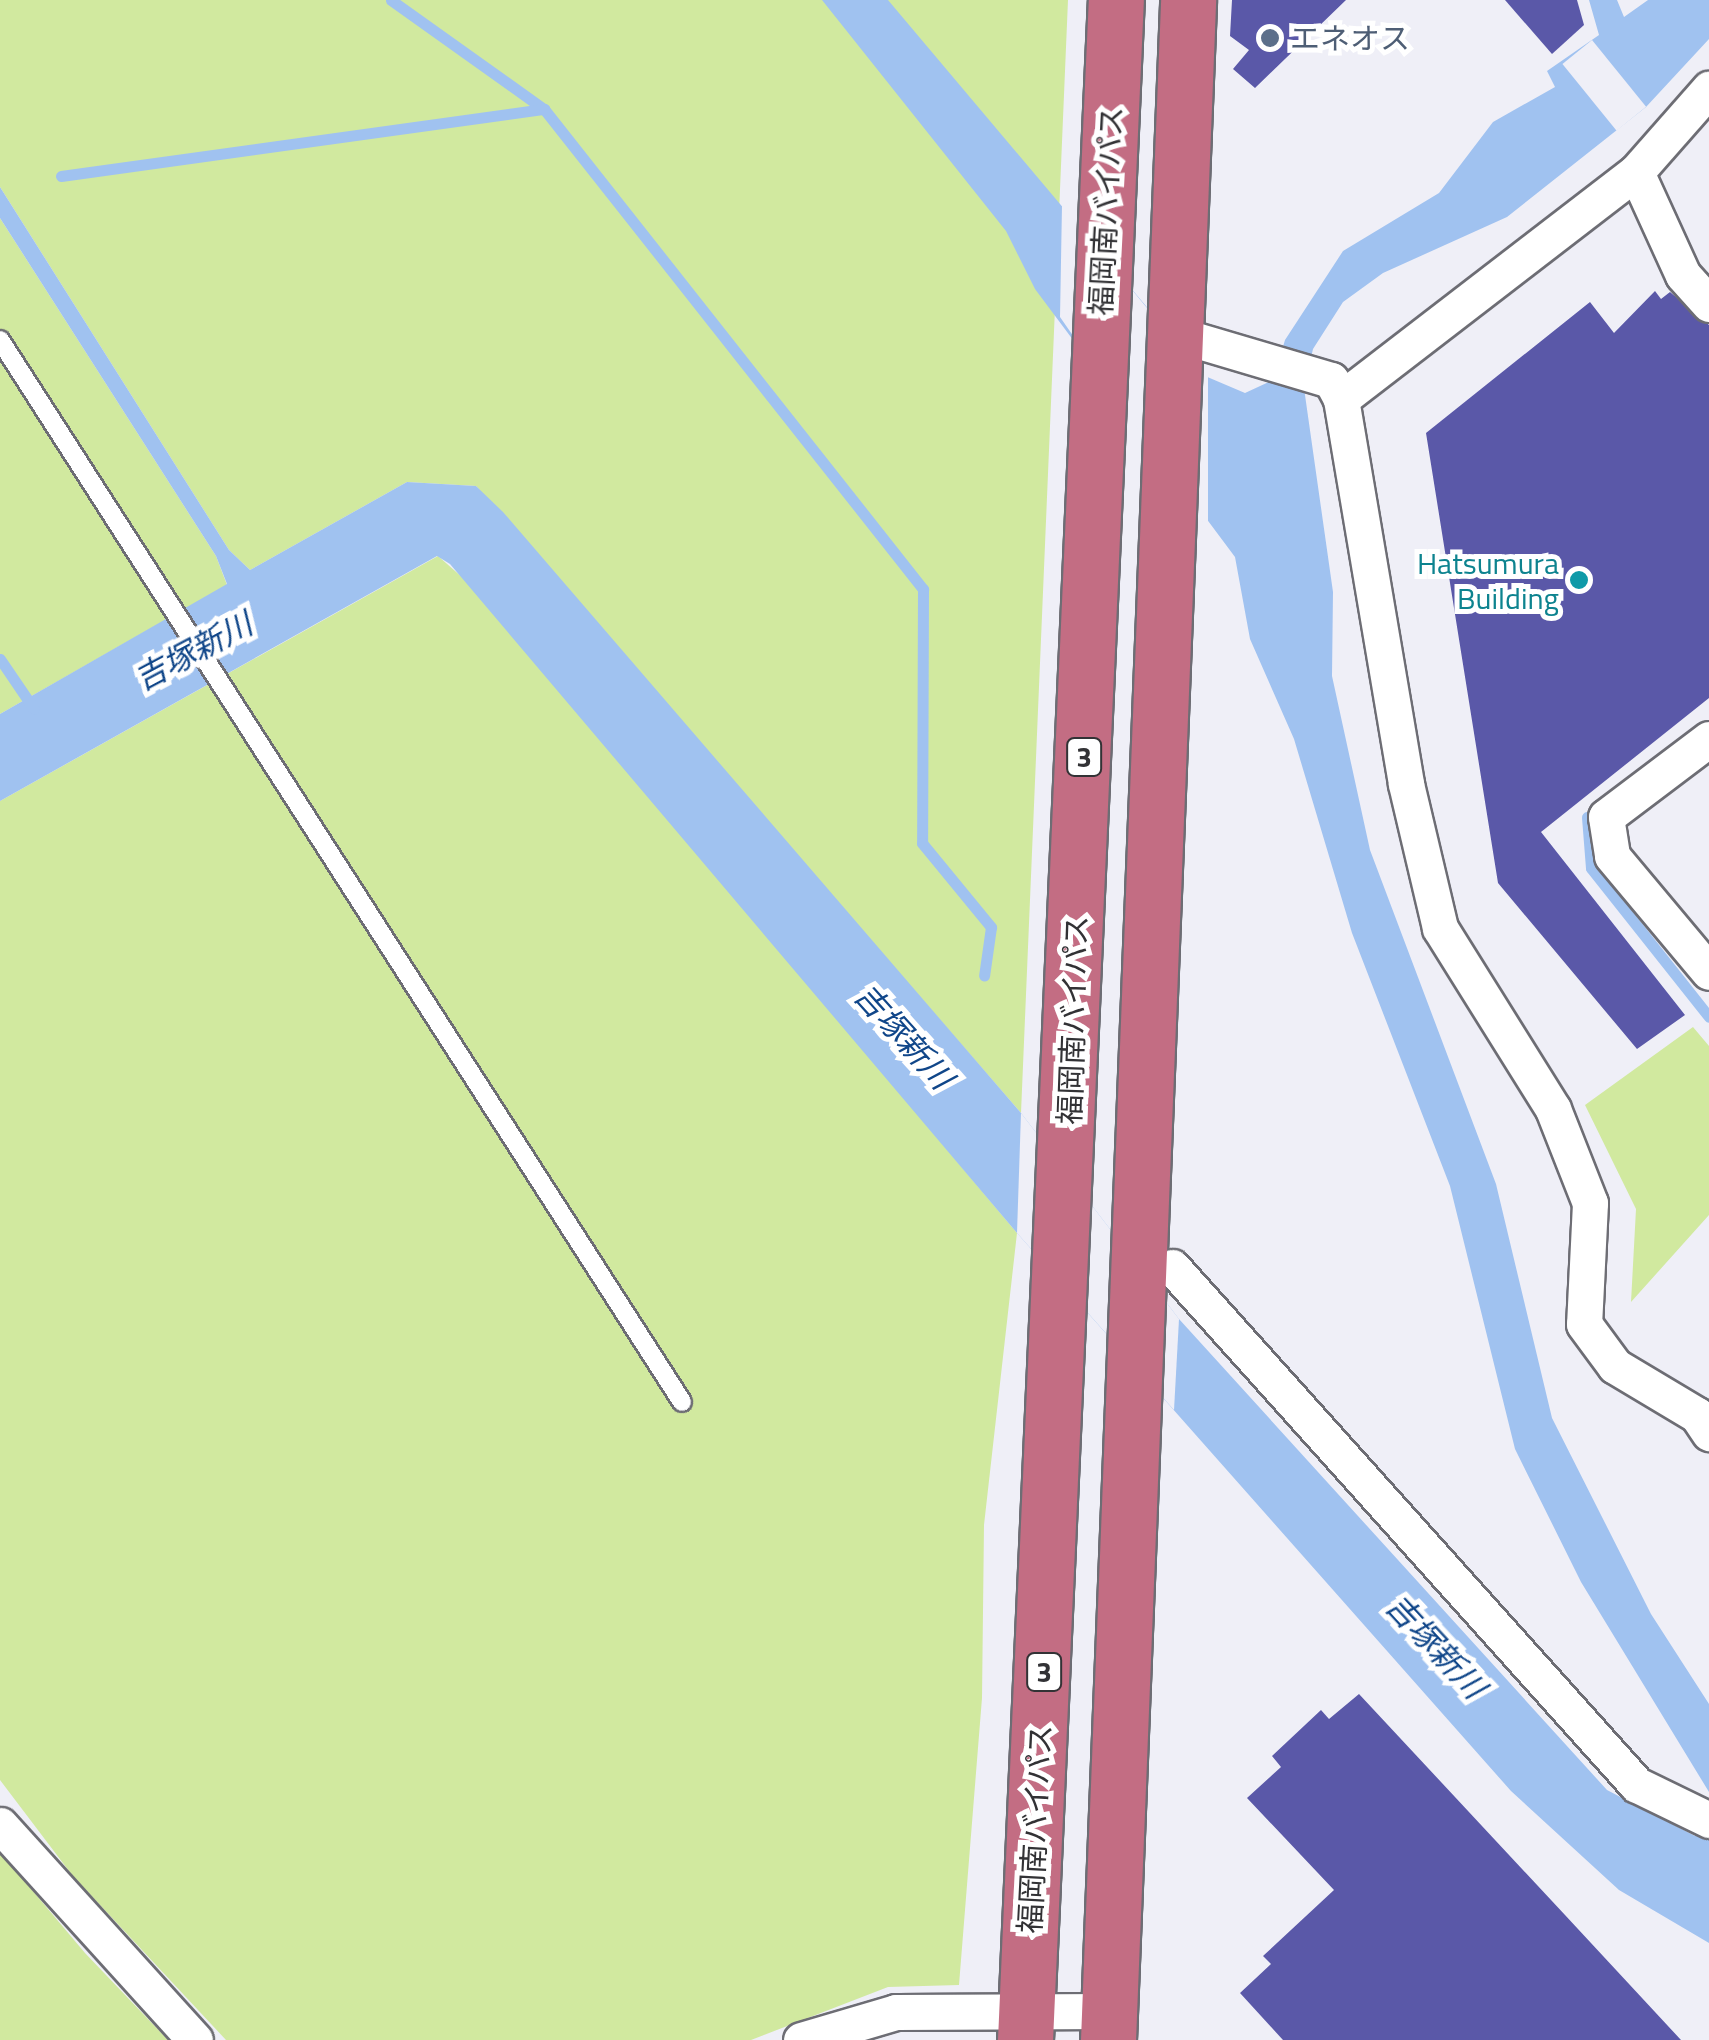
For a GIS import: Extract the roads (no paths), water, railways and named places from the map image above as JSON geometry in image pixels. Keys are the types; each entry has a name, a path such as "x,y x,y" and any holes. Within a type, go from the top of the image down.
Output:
{"highway":[{"name":"福岡南バイパス","path":"1025,2023 1064,1304 1096,377 1116,0"},
{"path":"1108,2026 1132,1386 1134,1221 1188,0"}],"street":[{"path":"1341,399 1636,172 1709,89"},
{"path":"1636,172 1684,275 1709,304"},
{"path":"1172,333 1331,380 1341,399 1406,784 1440,928 1553,1109 1590,1202 1584,1324 1616,1366 1696,1416 1709,1432"},
{"path":"1709,740 1606,817 1612,856 1709,972"},
{"path":"1172,1268 1637,1785 1706,1819"},
{"path":"0,1825 196,2040"},
{"path":"801,2040 896,2012 1108,2026"}],"lane":[{"path":"0,340 682,1402"}],"water":[{"path":"822,0 888,0 1205,376 1245,393 1273,380 1285,340 1343,251 1439,193 1493,122 1555,87 1547,71 1599,35 1589,0 1617,0 1624,17 1648,0 1709,0 1709,39 1646,107 1507,217 1383,273 1343,302 1313,349 1304,388 1333,592 1332,676 1370,850 1496,1184 1552,1418 1651,1614 1709,1704 1709,1792 1581,1582 1515,1449 1450,1186 1352,933 1294,739 1250,639 1235,557 1035,289 1006,231"},
{"name":"吉塚新川","path":"0,187 229,550 250,570 407,482 476,486 503,512 1021,1113 1179,1319 1607,1790 1695,1836 1709,1816 1709,1943 1619,1890 1511,1791 1017,1233 450,564 437,556 0,801 0,714 227,584 216,556 0,218"}],"waterway":[{"path":"391,0 544,109"},
{"path":"61,176 544,109 923,589 922,843 991,927 984,976"},
{"path":"0,659 34,709"},
{"path":"1587,817 1591,868 1709,1017"}],"place":[{"name":"エネオス","path":"1270,38"},
{"name":"Hatsumura Building","path":"1579,580"}]}
